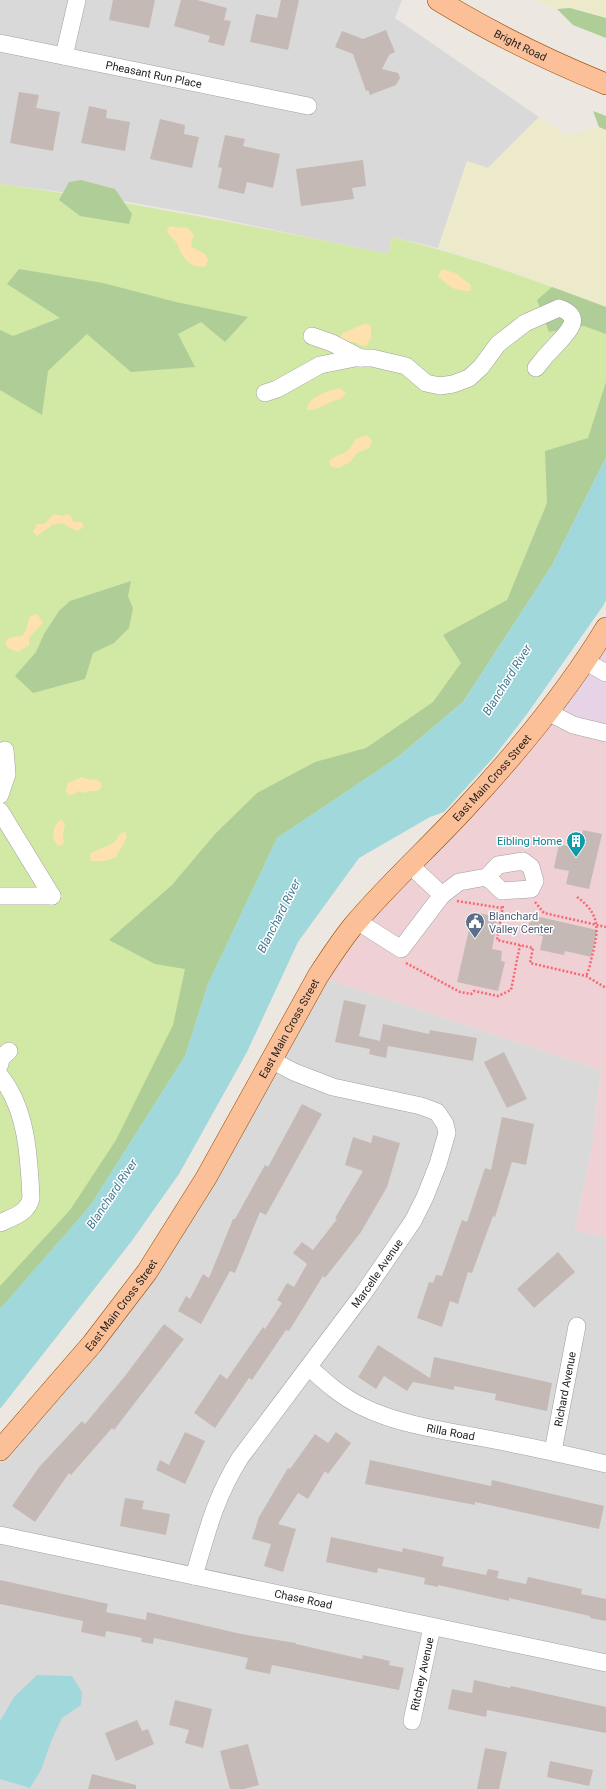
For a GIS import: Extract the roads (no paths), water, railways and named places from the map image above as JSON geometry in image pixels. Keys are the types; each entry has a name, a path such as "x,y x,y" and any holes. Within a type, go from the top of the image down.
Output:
{"main road":[{"name":"Bright Road","path":"438,0 510,42 606,84"},
{"name":"East Main Cross Street","path":"0,1450 92,1344 147,1272 206,1178 318,976 334,951 358,921 474,798 548,712 585,661 606,628"}],"street":[{"path":"64,56 77,0"},
{"name":"Pheasant Run Place","path":"0,43 308,106"},
{"path":"265,393 277,389 320,365 362,358 372,358 406,366 426,383 440,386 453,384 469,378 481,368 498,344 526,323 559,308 565,310 570,316 572,322 570,332 555,346 536,368"},
{"path":"312,336 332,343 362,358"},
{"path":"585,661 606,674"},
{"path":"548,712 573,725 606,733"},
{"path":"0,795 7,774 5,750"},
{"path":"0,811 52,896 0,896"},
{"path":"358,921 401,948 442,895 459,882 487,877 498,865 524,861 531,867 535,880 531,889 502,891 487,877"},
{"path":"410,865 442,895"},
{"name":"Marcelle Avenue","path":"194,1576 210,1521 227,1480 240,1458 363,1294 414,1221 433,1177 447,1134 445,1124 437,1112 421,1106 333,1087 294,1072 271,1060"},
{"path":"0,1076 11,1093 26,1140 32,1198 30,1206 24,1211 0,1223"},
{"name":"Richard Avenue","path":"553,1451 577,1326"},
{"name":"Rilla Road","path":"309,1367 328,1385 345,1396 382,1414 441,1430 553,1451 606,1464"},
{"name":"Chase Road","path":"0,1535 606,1663"},
{"name":"Ritchey Avenue","path":"412,1721 432,1627"}],"water":[{"name":"Blanchard River","path":"606,457 606,600 603,606 527,714 493,758 444,812 430,817 359,858 298,942 247,1052 179,1174 131,1242 0,1409 0,1309 90,1206 185,1056 208,984 277,838 398,757 463,702 552,565"},
{"path":"37,1675 72,1676 82,1692 81,1705 62,1718 52,1739 41,1770 30,1788 0,1779 0,1721 14,1697"}],"place":[{"name":"Eibling Home","path":"576,858"},
{"name":"Blanchard Valley Center","path":"475,939"}]}
